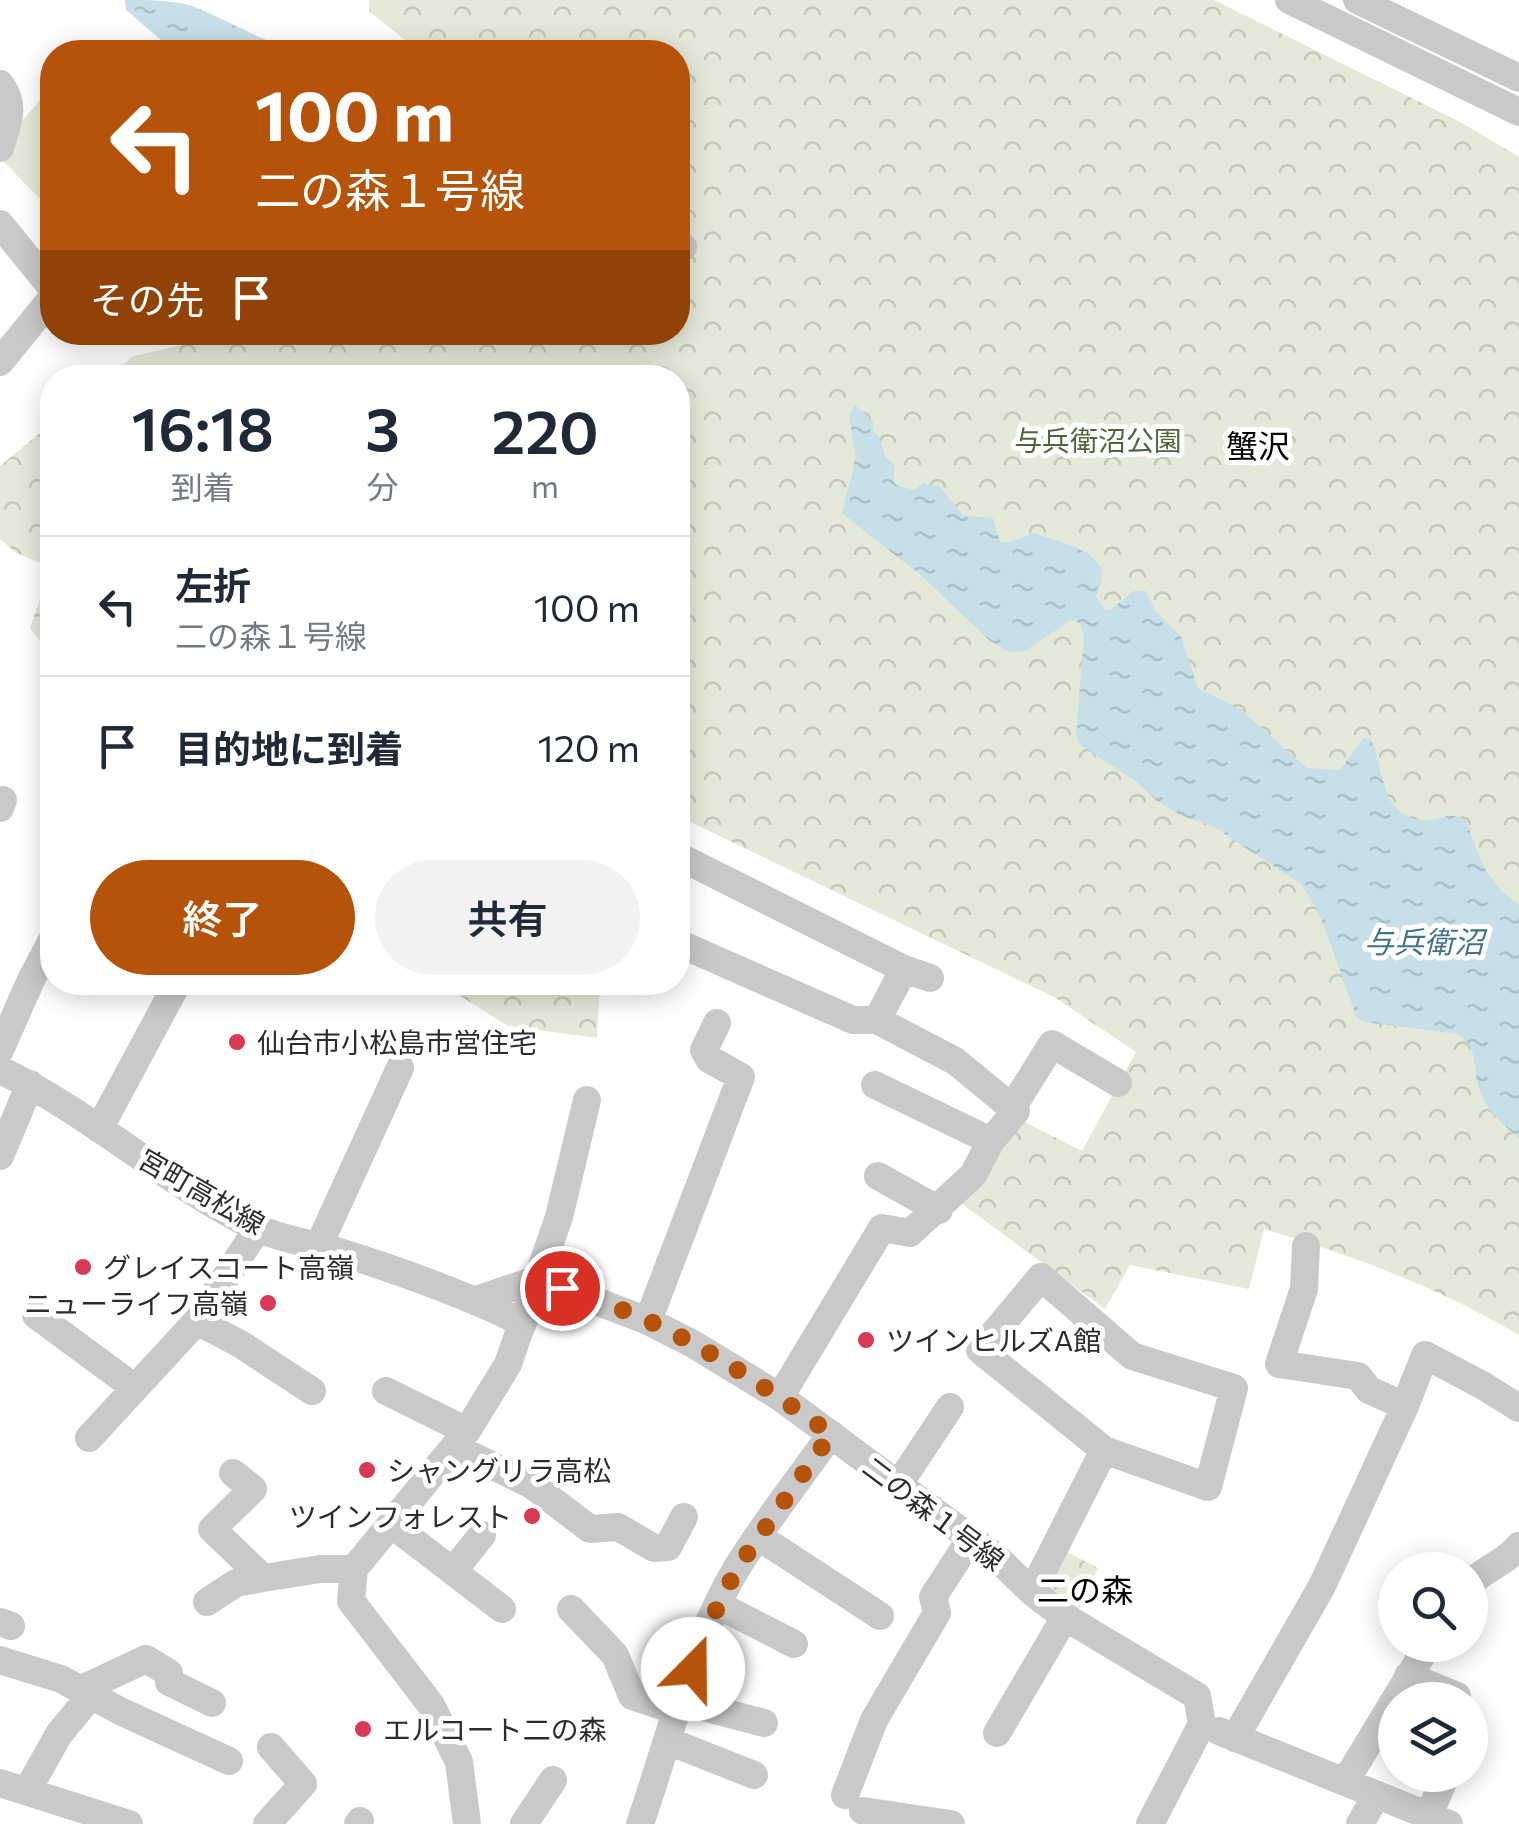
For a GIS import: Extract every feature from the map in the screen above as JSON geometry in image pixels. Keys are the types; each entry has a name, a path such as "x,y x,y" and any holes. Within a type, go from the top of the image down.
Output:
{"street":[{"path":"1289,0 1519,112"},
{"path":"1358,0 1519,78"},
{"path":"0,84 8,94 11,111 0,148"},
{"path":"0,224 40,273"},
{"path":"0,362 40,313"},
{"path":"690,866 930,978"},
{"path":"690,948 853,1020 877,1020 955,1061 1016,1111 991,1141 973,1175 939,1210 910,1233 882,1228 780,1397"},
{"path":"0,1050 40,962"},
{"path":"877,1020 904,968"},
{"path":"99,1129 171,995"},
{"path":"648,1321 740,1076 708,1059 704,1050 717,1023"},
{"path":"1012,1108 1052,1044 1118,1082"},
{"path":"319,1245 400,1068"},
{"name":"宮町高松線","path":"0,1070 30,1084 258,1228 476,1300 523,1323"},
{"path":"0,1156 30,1084"},
{"path":"875,1084 991,1141"},
{"path":"466,1824 460,1762 431,1705 351,1601 354,1569 460,1439 508,1364 558,1217 587,1100"},
{"path":"878,1176 939,1210"},
{"path":"89,1438 197,1320 258,1228"},
{"path":"1306,1246 1304,1289 1279,1364 1358,1376 1368,1390 1405,1406"},
{"path":"1041,1277 1132,1356 1234,1388 1208,1486 1104,1450 980,1350 1041,1277"},
{"path":"476,1300 538,1280"},
{"name":"二の森１号線","path":"538,1280 648,1321 694,1344 780,1397 996,1557 1065,1617 1197,1696 1202,1724"},
{"path":"36,1314 135,1388"},
{"path":"197,1320 312,1392"},
{"path":"1235,1738 1322,1586 1425,1355 1519,1408"},
{"path":"386,1391 532,1485 590,1530 618,1527 654,1548 668,1547 684,1517"},
{"path":"899,1484 950,1407"},
{"path":"640,1824 718,1605 738,1567 831,1434"},
{"path":"1032,1592 1104,1450"},
{"path":"233,1473 253,1490 212,1530 263,1578"},
{"path":"391,1524 502,1609"},
{"path":"453,1571 482,1535"},
{"path":"759,1537 880,1616"},
{"path":"952,1824 854,1803 874,1720 937,1613 933,1596 971,1538"},
{"path":"1488,1568 1519,1546"},
{"path":"207,1602 236,1582 320,1569 354,1569"},
{"path":"718,1605 794,1644"},
{"path":"571,1610 615,1655 632,1696 764,1723"},
{"path":"997,1734 1065,1617"},
{"path":"129,1824 13,1787 59,1734 86,1692 146,1659 169,1673 169,1682 212,1703"},
{"path":"0,1660 61,1679 229,1761"},
{"path":"1345,1782 1417,1662"},
{"path":"1408,1676 1423,1682"},
{"path":"1150,1824 1202,1724 1439,1820 1443,1792"},
{"path":"668,1741 754,1774"},
{"path":"267,1824 303,1784 271,1748"},
{"path":"524,1824 552,1780"},
{"path":"1360,1824 1376,1796"}],"green space":[{"name":"与兵衛沼公園","path":"369,0 1214,0 1462,123 1519,157 1519,1335 1395,1274 1264,1229 1249,1289 1130,1265 1105,1309 962,1204 1021,1120 1082,1151 1136,1052 1054,997 690,822 690,365 122,365 133,356 182,345 690,345 690,40 405,40 369,11"},
{"path":"40,100 40,199 0,158 0,145"},
{"path":"40,433 40,563 16,553 0,539 0,466"},
{"path":"40,599 40,641 30,628"},
{"path":"459,995 599,995 597,1038 508,1026"},
{"path":"1065,1551 1098,1568 1077,1613 1043,1583"}],"water":[{"path":"125,0 189,5 268,40 161,40 126,10"},
{"name":"与兵衛沼","path":"855,405 873,421 885,457 895,466 893,482 898,486 915,490 923,483 939,486 963,515 993,518 1000,542 1033,533 1084,552 1099,565 1102,576 1096,597 1105,610 1134,591 1146,591 1156,612 1181,636 1198,688 1241,710 1307,768 1340,770 1363,738 1370,738 1386,791 1400,812 1428,820 1452,816 1466,820 1485,868 1519,905 1519,1137 1484,1101 1474,1056 1464,1039 1457,1034 1357,1018 1320,915 1301,884 1211,825 1182,816 1157,801 1137,782 1079,744 1076,734 1084,637 1080,623 1071,620 1025,651 1009,652 989,640 923,577 842,513 856,459 849,416"}],"place":[{"name":"仙台市小松島市営住宅","path":"237,1042"},
{"name":"グレイスコート高嶺","path":"83,1267"},
{"name":"ニューライフ高嶺","path":"268,1303"},
{"name":"ツインヒルズA館","path":"866,1340"},
{"name":"シャングリラ高松","path":"367,1470"},
{"name":"ツインフォレスト","path":"532,1516"},
{"name":"エルコート二の森","path":"363,1729"}],"district":[{"name":"蟹沢","path":"1258,445"},
{"name":"二の森","path":"1085,1589"}],"route":[{"path":"562,1288 648,1321 694,1344 831,1434 738,1567 693,1669"}]}
